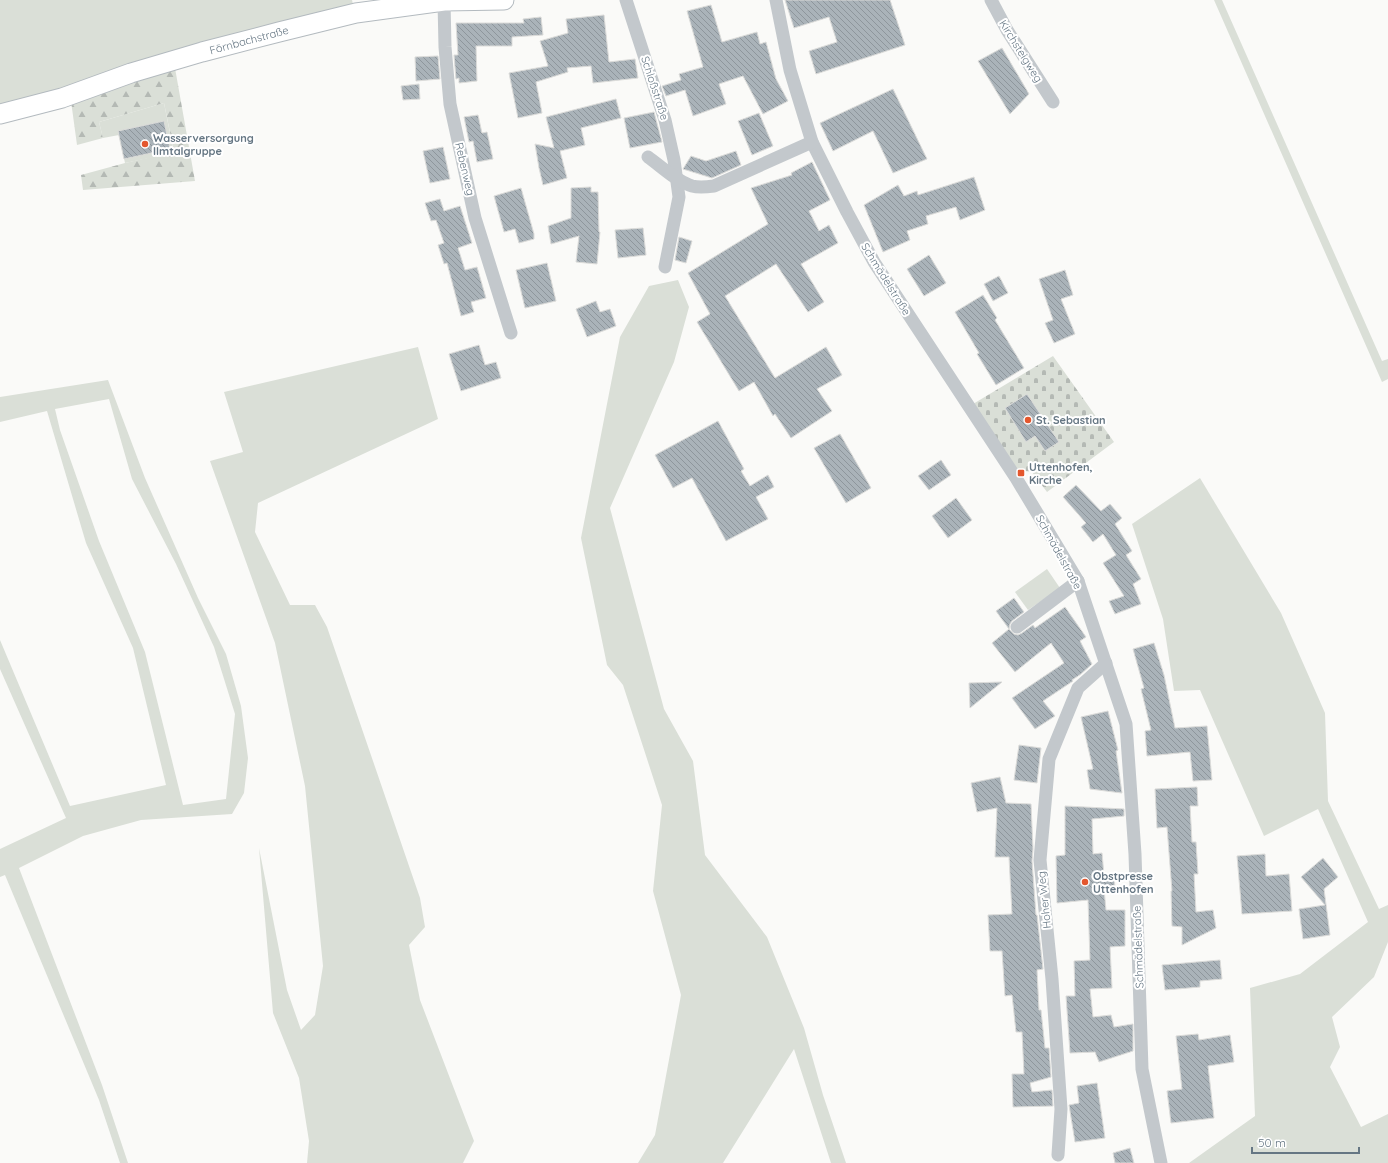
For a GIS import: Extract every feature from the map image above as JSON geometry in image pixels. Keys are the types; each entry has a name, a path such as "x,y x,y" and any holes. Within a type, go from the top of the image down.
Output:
{"street":[{"name":"Förnbachstraße","path":"0,114 62,98 132,73 202,52 356,13 444,1 504,0"},
{"name":"Schloßstraße","path":"626,0 665,120 679,197 665,267"},
{"name":"Schmädelstraße","path":"776,0 790,70 812,142 874,262 1016,478 1078,581 1106,663 1126,724 1135,854 1142,1070 1161,1163"},
{"name":"Kirchsteigweg","path":"991,0 1053,102"},
{"name":"Rebenweg","path":"444,1 445,47 450,104 476,218 511,333"},
{"path":"648,157 676,178 693,187 714,186 812,142"},
{"path":"1017,627 1078,581"},
{"name":"Hoher Weg","path":"1058,1155 1061,1109 1052,979 1040,860 1049,759 1078,688 1106,663"}],"green space":[{"path":"0,0 352,0 354,8 38,96 0,105"},
{"path":"1214,0 1222,0 1382,361 1388,359 1388,379 1382,382"},
{"path":"175,68 195,181 83,190 81,175 174,152 164,103 99,122 103,138 77,145 71,101"},
{"path":"164,103 174,153 125,163 119,135 103,138 99,122"},
{"path":"678,280 689,307 674,362 610,508 664,709 693,761 705,855 767,937 804,1028 823,1095 846,1163 831,1163 794,1049 723,1163 638,1163 655,1135 681,995 653,891 662,805 623,685 607,665 581,538 620,337 649,286"},
{"path":"418,347 438,419 258,503 255,532 290,605 315,605 327,627 420,898 425,927 409,945 420,1000 474,1141 463,1163 307,1163 309,1141 299,1078 273,1013 259,848 287,990 301,1030 315,1015 323,966 305,786 275,643 210,461 243,452 224,392"},
{"path":"1053,356 1114,442 1047,492 1032,472 1015,470 973,404"},
{"path":"108,380 145,478 198,598 226,654 241,706 248,758 244,793 232,814 141,820 83,836 19,868 102,1085 128,1163 120,1163 99,1100 5,875 0,877 0,849 66,818 0,669 0,640 70,806 166,785 133,648 86,543 47,411 0,422 0,397","holes":["109,399 132,479 176,564 214,647 235,714 226,799 183,805 145,652 99,541 60,430 55,409"]},
{"path":"1200,478 1281,613 1325,713 1328,801 1379,909 1388,905 1388,942 1374,977 1332,1017 1340,1047 1330,1067 1361,1127 1388,1114 1388,1163 1189,1163 1255,1116 1250,988 1300,974 1368,922 1318,809 1264,836 1200,690 1174,691 1163,619 1132,524"},
{"path":"1047,569 1060,588 1028,610 1015,592"}],"building":[{"path":"785,0 890,0 905,45 816,74 809,51 837,42 829,17 794,28"},
{"path":"711,5 722,42 757,32 760,44 766,42 776,79 788,101 763,114 743,76 719,84 726,104 693,116 685,90 666,96 662,86 681,80 679,74 703,67 687,11"},
{"path":"604,15 609,62 635,59 638,78 593,83 591,66 567,68 568,72 536,82 542,113 518,118 509,73 548,66 540,41 568,33 566,19"},
{"path":"541,17 543,35 512,37 512,46 476,46 477,81 459,83 459,78 456,79 454,55 458,55 456,23 524,23 523,19"},
{"path":"1002,48 1029,94 1010,114 978,61"},
{"path":"438,56 440,79 416,81 415,57"},
{"path":"419,84 420,99 403,100 401,86"},
{"path":"893,89 927,159 893,173 873,131 833,151 820,123"},
{"path":"616,99 621,118 581,128 585,145 560,151 567,178 543,185 535,144 554,148 546,117"},
{"path":"654,112 662,142 630,148 624,118"},
{"path":"759,113 773,146 752,155 738,121"},
{"path":"478,115 482,133 487,132 493,159 477,162 473,141 469,142 464,117"},
{"name":"Wasserversorgung Ilmtalgruppe","path":"164,121 170,149 124,159 118,131"},
{"path":"443,147 450,179 430,183 423,151"},
{"path":"736,151 741,165 712,178 683,169 691,156 706,161"},
{"path":"812,162 830,200 809,211 819,231 829,225 838,243 801,264 824,302 808,312 776,264 725,296 775,378 826,347 842,375 817,389 832,411 791,438 775,414 773,416 754,382 739,391 697,322 710,314 688,273 768,224 751,188 792,175 791,173"},
{"path":"974,177 985,210 960,220 956,207 926,216 928,224 907,231 910,240 883,252 864,205 898,185 904,196 917,191 918,195"},
{"path":"591,187 591,192 598,192 600,232 597,264 576,262 579,236 551,244 548,226 571,218 571,188"},
{"path":"521,188 534,234 534,239 519,243 515,229 504,232 494,196"},
{"path":"440,199 444,211 460,206 472,243 458,248 465,270 477,267 486,298 471,302 474,312 461,316 447,263 444,264 438,245 444,243 436,220 431,221 425,203"},
{"path":"643,228 646,255 618,258 615,230"},
{"path":"679,237 692,241 686,263 675,260"},
{"path":"929,255 946,283 924,296 907,269"},
{"path":"547,263 556,301 525,308 516,270"},
{"path":"1065,270 1073,295 1061,299 1075,334 1054,343 1045,323 1053,320 1039,279"},
{"path":"999,276 1008,293 993,301 984,284"},
{"path":"983,295 997,318 995,320 1024,368 996,385 977,354 979,353 955,312"},
{"path":"596,301 600,312 610,309 616,326 587,337 576,309"},
{"path":"479,345 485,365 496,362 501,378 461,391 449,354"},
{"path":"1027,394 1059,442 1045,451 1035,436 1026,442 1005,408"},
{"path":"718,421 744,469 741,471 750,486 768,475 774,487 756,497 768,519 726,541 692,478 673,488 655,455"},
{"path":"840,434 871,488 846,503 814,448"},
{"path":"941,460 951,475 929,490 918,476"},
{"path":"1076,485 1101,511 1110,504 1122,518 1115,524 1132,551 1126,555 1141,579 1133,584 1141,604 1115,614 1109,601 1124,596 1103,563 1116,555 1103,534 1093,542 1081,527 1086,523 1063,497"},
{"path":"956,498 972,520 948,538 932,516"},
{"path":"1014,598 1024,612 1012,621 1009,629 996,611"},
{"path":"1065,607 1086,637 1080,641 1092,664 1072,680 1073,681 1043,701 1055,716 1035,729 1012,698 1064,663 1051,643 1015,672 992,643 1009,629 1014,634 1018,635 1033,625 1035,628"},
{"path":"1154,643 1164,675 1175,728 1207,726 1212,780 1193,781 1190,752 1147,756 1145,731 1151,730 1141,689 1144,688 1133,649"},
{"path":"1002,682 970,708 969,683"},
{"path":"1108,711 1118,750 1116,751 1122,793 1090,789 1087,770 1093,769 1081,717"},
{"path":"1019,745 1041,748 1037,783 1014,780"},
{"path":"1000,777 1006,803 1031,804 1033,849 1032,861 1036,915 1043,969 1037,970 1039,1010 1041,1010 1045,1048 1049,1048 1051,1077 1030,1083 1032,1092 1052,1090 1053,1106 1013,1107 1012,1074 1024,1074 1022,1032 1016,1032 1012,995 1005,996 1002,951 990,951 988,915 1012,914 1009,857 995,857 997,808 977,812 971,783"},
{"path":"1197,787 1198,806 1190,806 1192,842 1196,842 1198,874 1194,874 1196,912 1213,910 1216,928 1182,945 1182,927 1172,926 1172,891 1167,827 1157,828 1155,789"},
{"path":"1065,806 1124,809 1124,816 1092,819 1093,854 1102,853 1104,875 1114,876 1115,888 1104,889 1106,910 1125,910 1125,946 1110,947 1112,988 1090,989 1093,1017 1111,1015 1114,1027 1133,1024 1133,1051 1099,1062 1095,1052 1070,1053 1066,996 1075,996 1074,961 1090,960 1088,900 1057,903 1056,856 1065,855"},
{"path":"1265,854 1266,876 1289,874 1292,911 1242,914 1237,856"},
{"path":"1323,858 1338,877 1324,889 1330,935 1303,939 1299,909 1325,905 1301,877"},
{"path":"1220,960 1222,979 1200,981 1200,987 1165,990 1162,965"},
{"path":"1198,1034 1199,1040 1230,1035 1234,1062 1208,1066 1214,1118 1171,1123 1167,1091 1182,1089 1176,1036"},
{"path":"1097,1083 1105,1138 1075,1142 1069,1105 1079,1103 1077,1086"},
{"path":"1130,1148 1134,1163 1115,1163 1113,1153"}],"place":[{"name":"Wasserversorgung Ilmtalgruppe","path":"145,144"},
{"name":"St. Sebastian","path":"1028,420"},
{"name":"Uttenhofen, Kirche","path":"1021,473"},
{"name":"Obstpresse Uttenhofen","path":"1085,882"}]}
